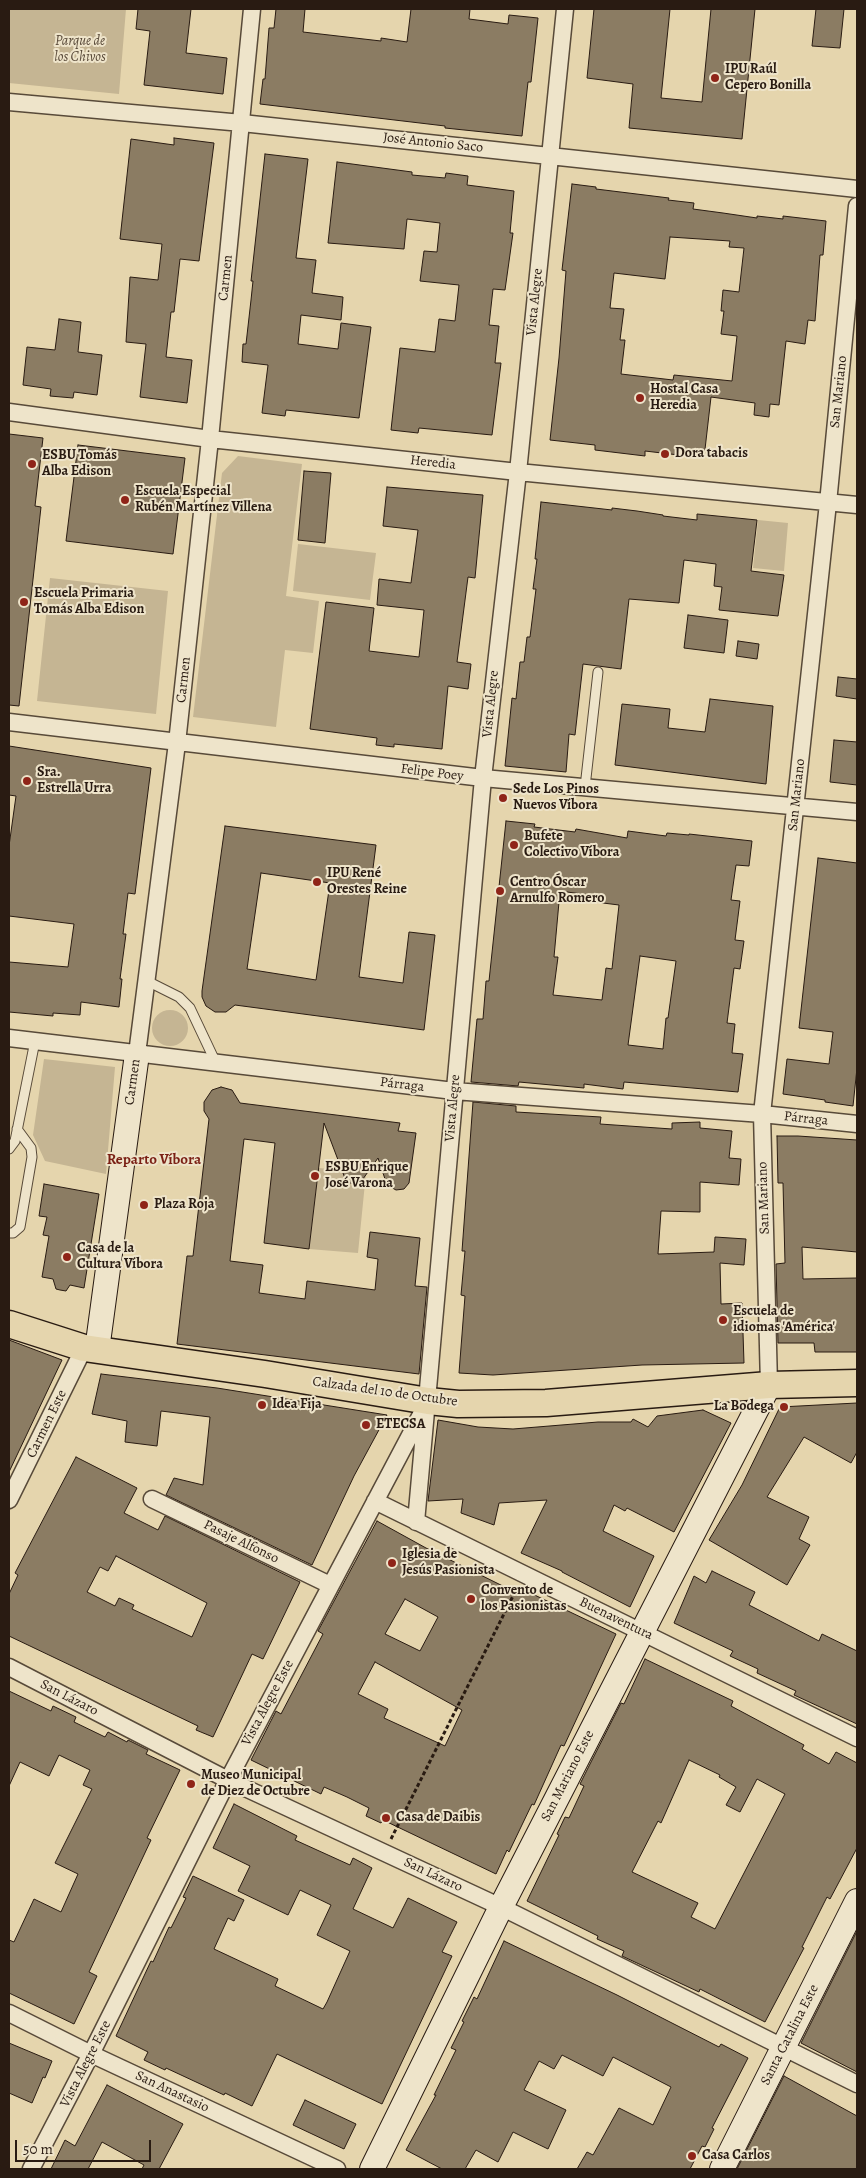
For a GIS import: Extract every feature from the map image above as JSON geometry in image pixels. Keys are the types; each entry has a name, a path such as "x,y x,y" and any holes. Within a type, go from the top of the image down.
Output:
{"main road":[{"name":"Calzada del 10 de Octubre","path":"9,1324 91,1349 458,1404 546,1403 769,1385 857,1383"}],"street":[{"name":"Carmen","path":"91,1349 137,1054 177,743 210,439 252,9"},
{"name":"Vista Alegre","path":"428,1401 483,778 518,472 565,9"},
{"name":"José Antonio Saco","path":"9,102 242,123 857,189"},
{"name":"San Mariano","path":"769,1385 762,1114 828,503 857,206"},
{"name":"Heredia","path":"9,412 210,439 518,472 857,505"},
{"name":"Felipe Poey","path":"9,722 483,778 857,812"},
{"name":"Párraga","path":"9,1038 454,1091 762,1114 857,1124"},
{"name":"Carmen Este","path":"9,1500 91,1349"},
{"name":"San Mariano Este","path":"372,2169 501,1907 769,1385"},
{"name":"Vista Alegre Este","path":"31,2169 91,2054 228,1780 428,1401"},
{"path":"416,1522 428,1401"},
{"name":"Pasaje Alfonso","path":"152,1499 330,1585"},
{"name":"Buenaventura","path":"375,1501 857,1738"},
{"name":"San Lázaro","path":"9,1667 228,1780 501,1907 857,2084"},
{"name":"Santa Catalina Este","path":"722,2169 857,1901"},
{"name":"San Anastasio","path":"9,2013 91,2054 336,2169"}],"lane":[{"path":"584,787 598,672"},
{"path":"147,981 179,997 190,1008 216,1063"},
{"path":"9,1149 15,1141 35,1041"},
{"path":"9,1233 13,1233 20,1227 32,1156 31,1148 17,1128"}],"path":[{"path":"384,1853 524,1574"}],"green space":[{"name":"Parque de los Chivos","path":"9,9 126,9 119,94 9,83"},
{"path":"238,456 302,464 286,596 319,601 313,653 285,650 276,727 193,717 222,473"},
{"path":"758,520 788,523 784,571 753,568"},
{"path":"298,544 376,553 370,600 293,591"},
{"path":"50,578 168,591 156,714 37,701"},
{"path":"170,1010 177,1011 183,1015 187,1021 187,1035 183,1041 177,1045 170,1046 163,1045 157,1041 153,1035 152,1028 153,1021 157,1015 163,1011"},
{"path":"44,1059 115,1067 106,1174 45,1161 33,1135"},
{"path":"319,1168 366,1173 358,1253 309,1249"}],"building":[{"path":"138,9 191,9 186,53 227,58 223,94 144,85 150,31 136,29"},
{"path":"276,9 305,9 303,32 407,42 411,9 470,9 469,19 508,24 509,15 538,18 531,82 528,82 522,136 260,104 263,79 265,79 269,28 274,28"},
{"path":"594,9 670,9 661,98 702,102 711,9 755,9 742,139 629,128 633,84 587,78"},
{"path":"816,9 844,9 840,48 812,46"},
{"path":"174,138 214,143 199,261 180,259 174,312 171,312 166,357 192,360 187,403 140,397 146,344 126,342 130,277 158,280 162,244 120,239 131,139 174,145"},
{"path":"265,154 308,159 296,258 316,260 312,293 343,297 341,320 301,315 298,344 338,349 341,323 371,327 359,418 286,410 285,416 262,413 268,365 242,362 243,344 246,344 251,300 253,281 251,281"},
{"path":"337,162 412,172 412,175 445,178 446,173 468,176 467,185 514,191 510,233 513,233 505,290 493,289 489,325 499,326 495,363 501,363 492,435 419,428 418,433 391,430 400,348 435,352 439,319 455,321 459,285 420,281 424,251 437,252 440,223 407,219 404,249 328,243"},
{"path":"572,184 694,203 693,209 757,218 757,216 783,219 783,216 826,221 823,255 820,255 815,321 808,320 805,344 786,341 779,405 770,404 769,417 754,415 755,403 711,397 704,458 645,451 645,456 595,450 595,445 550,440 566,271 562,270","holes":["670,237 730,241 729,247 744,248 739,292 723,290 721,311 724,311 721,334 737,336 732,381 674,375 673,380 621,374 625,340 620,340 624,309 610,308 614,273 665,279"]},
{"path":"59,319 81,322 78,352 102,355 97,395 74,392 73,398 50,396 51,389 23,385 27,347 55,350"},
{"name":"Escuela Primaria Tomás Alba Edison","path":"9,434 43,438 35,506 41,507 19,706 9,705"},
{"name":"Escuela Especial Rubén Martínez Villena","path":"78,445 185,458 173,554 66,541"},
{"path":"304,471 331,473 325,543 298,540"},
{"path":"387,487 483,495 475,578 468,577 457,662 471,664 468,689 448,686 442,749 394,744 394,747 376,745 377,738 310,729 326,602 374,608 369,651 419,657 424,610 377,605 379,579 411,583 418,530 383,526"},
{"path":"541,502 612,510 612,508 697,520 697,514 757,520 751,571 784,575 778,616 719,610 722,587 714,586 716,564 684,560 679,603 629,599 621,669 583,664 575,735 569,734 566,772 505,766 512,698 516,699 520,662 524,662 527,637 530,637 536,589 533,589"},
{"path":"688,615 728,620 724,653 684,648"},
{"path":"738,641 759,644 757,659 736,656"},
{"path":"838,677 857,679 857,699 836,696"},
{"path":"710,699 773,706 766,784 615,765 622,704 670,709 668,728 705,732"},
{"path":"834,740 857,742 857,785 830,782"},
{"path":"9,746 151,768 135,894 128,893 123,934 126,934 120,979 122,979 119,1007 81,1002 80,1015 53,1013 53,1016 9,1012 9,962 68,967 74,924 9,916 9,846 16,796 9,795"},
{"path":"506,821 535,824 534,827 575,832 576,829 627,838 628,831 666,836 667,833 689,834 752,841 749,866 736,865 731,900 740,901 735,940 744,941 740,969 734,968 727,1023 735,1024 732,1053 743,1054 738,1092 624,1082 623,1089 584,1084 584,1088 519,1082 518,1086 471,1082 477,1019 483,1019 486,981 489,981","holes":["560,891 596,896 595,902 619,905 612,969 606,968 602,1000 553,995 558,957 554,957","640,956 676,961 668,1018 666,1018 663,1049 628,1045"]},
{"path":"225,826 376,845 359,977 403,983 409,932 435,935 424,1030 235,1005 226,1012 215,1012 206,1006 202,997","holes":["261,873 330,883 316,980 247,969"]},
{"path":"818,858 857,863 857,1068 853,1106 783,1094 787,1059 829,1064 833,1032 799,1028"},
{"path":"221,1087 232,1090 240,1103 400,1123 398,1131 416,1133 409,1183 404,1189 396,1190 387,1185 378,1158 360,1183 353,1184 346,1181 324,1123 309,1249 264,1243 275,1143 244,1139 230,1261 263,1265 259,1293 305,1299 307,1281 375,1290 378,1259 367,1257 370,1232 420,1238 415,1286 427,1287 419,1374 177,1344 187,1256 193,1256 209,1119 204,1111 204,1102 212,1090"},
{"path":"473,1102 516,1106 516,1112 601,1117 600,1124 672,1129 672,1123 700,1122 700,1128 732,1131 729,1158 741,1159 739,1185 700,1182 700,1212 661,1211 658,1254 714,1252 715,1237 746,1239 744,1265 720,1263 721,1304 742,1303 744,1363 642,1365 493,1375 459,1373 465,1296 461,1295 465,1251 462,1251"},
{"path":"777,1136 857,1140 857,1252 802,1247 803,1279 857,1278 857,1352 815,1352 814,1343 778,1343 776,1264 785,1263 783,1183 778,1183"},
{"name":"Casa de la Cultura Víbora","path":"44,1184 99,1194 84,1288 70,1285 66,1291 56,1289 53,1279 42,1277 49,1236 43,1235 47,1217 39,1216"},
{"path":"9,1340 62,1360 9,1472"},
{"path":"101,1374 217,1388 387,1415 354,1476 312,1565 166,1495 174,1478 203,1485 210,1417 161,1411 157,1446 125,1442 127,1421 92,1414"},
{"path":"857,1403 857,1452 851,1463 804,1437 767,1497 809,1517 799,1539 810,1545 787,1585 709,1540 742,1485 780,1407"},
{"path":"703,1410 731,1423 674,1532 627,1508 625,1511 614,1505 603,1531 654,1556 630,1607 562,1571 521,1553 547,1500 499,1503 494,1525 461,1513 463,1499 428,1501 438,1420 478,1427 513,1429 598,1422 631,1422 633,1419 648,1427 657,1416"},
{"path":"76,1457 137,1488 124,1513 158,1530 165,1516 300,1582 263,1659 252,1654 213,1737 196,1730 198,1726 9,1636 9,1594 18,1575 15,1573","holes":["116,1556 207,1603 192,1637 132,1609 134,1605 119,1598 115,1606 87,1592 100,1567 108,1571"]},
{"path":"377,1521 426,1548 519,1594 522,1589 616,1634 564,1746 561,1745 534,1805 532,1804 496,1874 383,1820 381,1823 366,1816 369,1808 347,1797 324,1787 321,1794 251,1760 276,1711 281,1714 323,1634 318,1631","holes":["405,1599 438,1617 420,1651 385,1634","375,1662 462,1710 445,1746 384,1718 388,1709 358,1694"]},
{"path":"712,1571 755,1592 749,1605 819,1641 822,1634 857,1651 857,1724 794,1695 796,1691 757,1673 758,1669 730,1656 733,1651 674,1623 694,1576 706,1583"},
{"path":"645,1659 733,1701 731,1706 804,1745 802,1749 829,1764 836,1752 857,1763 857,1848 830,1899 827,1897 802,1947 804,1948 765,2022 700,1989 699,1992 622,1956 624,1951 597,1939 598,1936 527,1901 559,1835 557,1834 565,1817 569,1818 584,1786 580,1784 621,1703 624,1704","holes":["689,1760 720,1775 719,1777 736,1787 726,1805 740,1812 757,1779 785,1794 715,1929 691,1917 698,1903 632,1872 658,1821 661,1823"]},
{"path":"9,1691 51,1711 53,1706 76,1717 74,1722 105,1737 108,1732 127,1742 128,1740 148,1750 146,1754 180,1770 147,1838 151,1840 89,1972 97,1976 74,2024 9,1993 9,1940 14,1942 34,1899 61,1912 78,1874 55,1863 92,1789 83,1785 90,1770 59,1755 49,1776 20,1762 9,1786"},
{"path":"234,1804 297,1836 295,1840 350,1865 353,1858 372,1868 353,1909 393,1928 408,1898 457,1922 442,1952 452,1956 382,2104 277,2054 252,2106 144,2060 148,2052 116,2036 151,1961 153,1962 169,1927 171,1928 186,1898 183,1897 193,1876 244,1900 234,1921 228,1918 214,1949 278,1979 275,1986 323,2009 327,2002 350,1951 317,1935 331,1905 300,1890 288,1915 238,1891 250,1866 213,1848"},
{"path":"857,1931 857,2072 801,2043"},
{"path":"504,1941 617,1995 719,2047 721,2044 748,2058 712,2128 714,2129 705,2147 702,2146 690,2169 577,2169 587,2152 593,2155 619,2108 653,2125 671,2087 613,2057 603,2076 562,2055 554,2069 539,2061 524,2090 566,2110 548,2149 513,2132 498,2162 476,2150 465,2169 442,2169 406,2150 436,2095 434,2095 456,2050 451,2048 464,2022 462,2021 474,1997 477,1999"},
{"path":"9,2043 52,2061 32,2103 9,2093"},
{"path":"784,2076 857,2116 857,2169 737,2169"},
{"path":"107,2085 183,2124 159,2169 142,2169 144,2165 102,2142 88,2169 51,2169 65,2140 75,2146"},
{"path":"305,2100 356,2124 344,2149 293,2125"}],"place":[{"name":"IPU Raúl Cepero Bonilla","path":"715,78"},
{"name":"Hostal Casa Heredia","path":"640,398"},
{"name":"Dora tabacis","path":"665,454"},
{"name":"ESBU Tomás Alba Edison","path":"32,464"},
{"name":"Escuela Especial Rubén Martínez Villena","path":"125,500"},
{"name":"Escuela Primaria Tomás Alba Edison","path":"24,602"},
{"name":"Sra. Estrella Urra","path":"27,781"},
{"name":"Sede Los Pinos Nuevos Víbora","path":"503,798"},
{"name":"Bufete Colectivo Víbora","path":"514,845"},
{"name":"IPU René Orestes Reine","path":"317,882"},
{"name":"Centro Óscar Arnulfo Romero","path":"500,891"},
{"name":"ESBU Enrique José Varona","path":"315,1176"},
{"name":"Plaza Roja","path":"144,1205"},
{"name":"Casa de la Cultura Víbora","path":"67,1257"},
{"name":"Escuela de idiomas 'América'","path":"723,1320"},
{"name":"Idea Fija","path":"262,1405"},
{"name":"La Bodega","path":"784,1407"},
{"name":"ETECSA","path":"366,1425"},
{"name":"Iglesia de Jesús Pasionista","path":"392,1563"},
{"name":"Convento de los Pasionistas","path":"471,1599"},
{"name":"Museo Municipal de Diez de Octubre","path":"191,1784"},
{"name":"Casa de Daibis","path":"386,1818"},
{"name":"Casa Carlos","path":"692,2156"}],"district":[{"name":"Reparto Víbora","path":"154,1160"}]}
